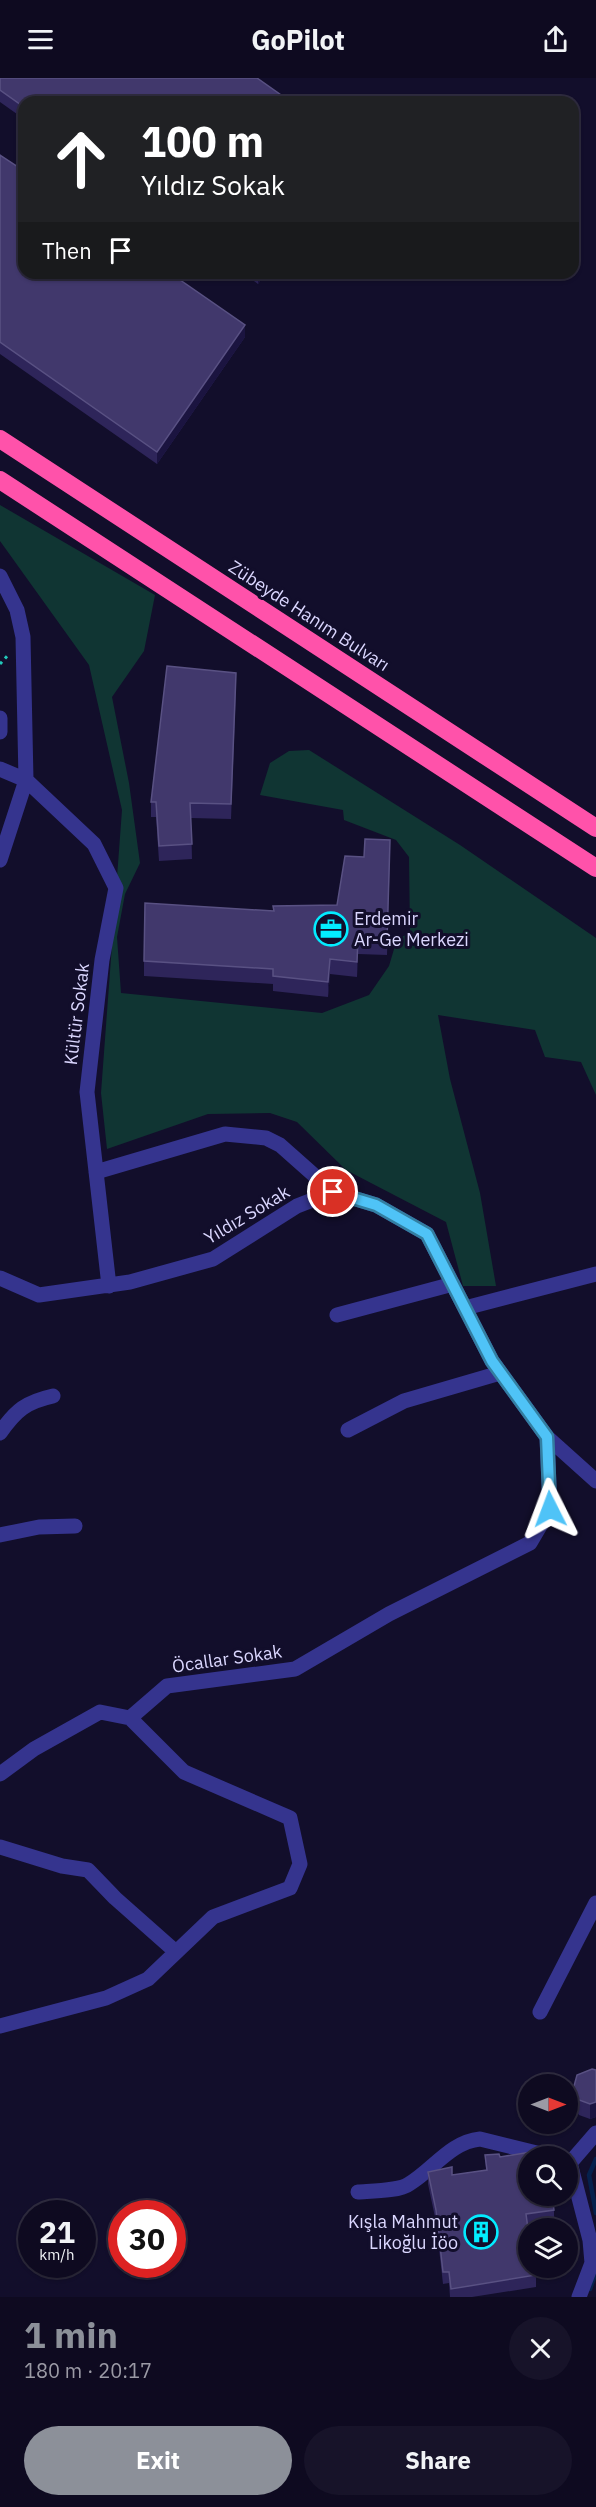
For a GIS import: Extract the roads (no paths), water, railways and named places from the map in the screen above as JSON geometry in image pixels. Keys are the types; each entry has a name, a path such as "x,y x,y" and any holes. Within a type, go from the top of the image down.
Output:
{"highway":[{"name":"Zübeyde Hanım Bulvarı","path":"0,440 596,828"},
{"path":"0,480 596,868"}],"street":[{"path":"0,576 17,610 23,637 27,780 0,860"},
{"path":"0,718 0,732"},
{"path":"0,769 27,780"},
{"name":"Kültür Sokak","path":"27,780 94,844 116,888 102,960 87,1092 109,1286"},
{"path":"96,1172 225,1134 266,1138 280,1145 333,1192 376,1205 427,1234 500,1373 547,1437 596,1481"},
{"name":"Yıldız Sokak","path":"0,1278 39,1294 109,1286 213,1259 297,1206 333,1192"},
{"path":"465,1308 596,1274"},
{"path":"337,1315 453,1284"},
{"path":"348,1430 404,1401 500,1373"},
{"path":"0,1433 10,1419 32,1401 52,1396"},
{"name":"Öcallar Sokak","path":"130,1718 167,1686 296,1669 389,1614 530,1543 550,1509 547,1437"},
{"path":"0,1535 39,1527 75,1526"},
{"path":"0,1774 34,1749 100,1712 130,1718 184,1772 290,1818 300,1864 290,1888 213,1917 148,1979 106,1998 0,2026"},
{"path":"0,1847 62,1866 88,1870 115,1898 177,1952"},
{"path":"540,2012 596,1903"},
{"path":"578,2152 596,2133"},
{"path":"358,2192 407,2186 456,2147 470,2140 480,2139 518,2148"},
{"path":"578,2190 592,2234 592,2263 579,2297"}],"waterway":[{"path":"596,2159 589,2175 596,2213"},
{"path":"590,2289 596,2272"}],"place":[{"name":"Erdemir Ar-Ge Merkezi","path":"331,929"},
{"name":"Kışla Mahmut Likoğlu İöo","path":"481,2232"}]}
